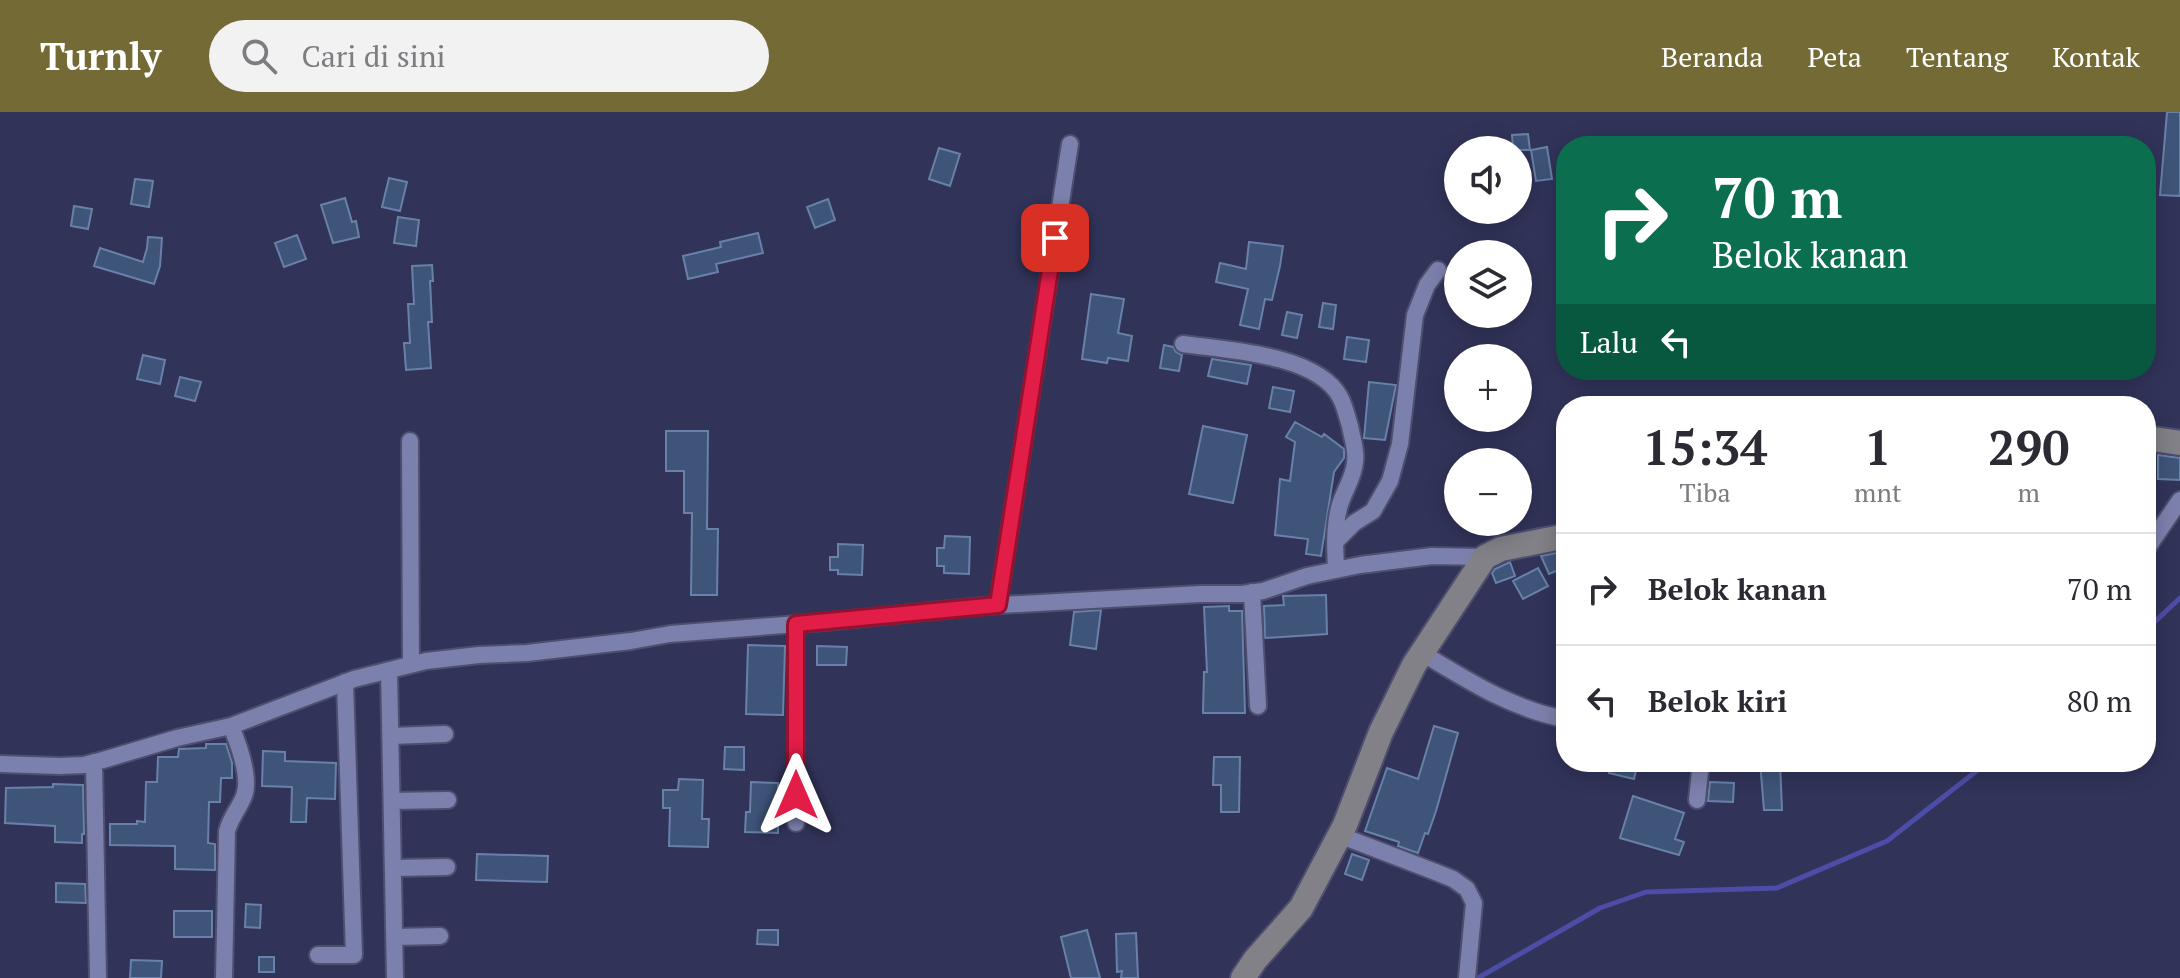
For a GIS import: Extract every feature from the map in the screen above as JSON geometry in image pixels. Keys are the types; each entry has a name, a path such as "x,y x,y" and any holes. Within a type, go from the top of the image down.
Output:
{"street":[{"path":"998,605 1070,144"},
{"path":"1336,541 1354,523 1373,511 1390,481 1405,416 1415,315 1427,285 1438,270"},
{"path":"1183,344 1289,362 1313,371 1332,385 1341,397 1356,458 1338,509 1336,569"},
{"path":"2156,439 2180,443"},
{"path":"410,441 411,664"},
{"path":"2156,535 2180,500"},
{"path":"0,764 43,767 94,762 231,726 345,682 411,664 466,656 527,653 670,634 998,605 1263,591 1336,569 1432,556 1485,557 1501,549 1556,538"},
{"path":"1243,978 1301,908 1339,835 1381,732 1422,653 1485,557"},
{"path":"1252,592 1258,706"},
{"path":"796,624 796,823"},
{"path":"1422,653 1507,701 1556,717"},
{"path":"389,670 395,978"},
{"path":"318,955 354,955 345,682"},
{"path":"224,978 227,831 245,795 246,786 231,726"},
{"path":"391,736 445,734"},
{"path":"94,762 98,978"},
{"path":"1697,800 1700,772"},
{"path":"392,801 448,800"},
{"path":"1339,835 1453,879 1467,889 1474,903 1467,978"},
{"path":"393,868 447,867"},
{"path":"395,937 440,936"}],"building":[{"path":"2167,112 2180,112 2180,196 2160,195"},
{"path":"1547,147 1552,179 1536,181 1532,150"},
{"path":"939,148 960,154 950,186 929,179"},
{"path":"389,178 407,182 400,211 382,207"},
{"path":"135,179 153,181 149,207 131,204"},
{"path":"345,198 352,222 356,221 359,237 333,243 321,205"},
{"path":"828,199 835,220 815,228 807,207"},
{"path":"74,206 92,209 88,229 71,226"},
{"path":"398,217 419,220 416,246 394,243"},
{"path":"758,233 763,253 716,264 718,272 688,279 683,256 721,247 720,242"},
{"path":"297,235 306,259 284,267 275,243"},
{"path":"148,237 162,238 160,266 154,284 94,266 100,248 143,262"},
{"path":"1249,242 1283,246 1272,300 1265,299 1259,329 1240,325 1248,289 1216,282 1220,263 1246,269"},
{"path":"432,265 432,322 428,322 431,368 406,370 404,343 410,343 408,304 414,304 412,266"},
{"path":"1091,294 1124,299 1118,333 1132,336 1128,361 1108,358 1107,363 1082,359"},
{"path":"1323,303 1336,305 1333,329 1319,327"},
{"path":"1287,312 1302,315 1297,338 1282,335"},
{"path":"1347,337 1369,340 1366,362 1344,359"},
{"path":"1164,345 1173,347 1182,355 1179,371 1160,368"},
{"path":"143,355 165,360 160,384 137,379"},
{"path":"1212,359 1251,365 1247,384 1208,376"},
{"path":"180,377 201,382 195,401 175,396"},
{"path":"1369,382 1396,385 1385,440 1364,438"},
{"path":"1273,387 1294,391 1290,412 1269,408"},
{"path":"1295,422 1322,437 1324,434 1344,449 1344,458 1334,472 1321,556 1306,554 1308,539 1275,535 1280,479 1290,481 1295,442 1286,437"},
{"path":"1203,426 1247,435 1233,503 1189,494"},
{"path":"666,431 708,431 707,529 718,529 717,595 691,595 692,513 684,513 684,471 666,471"},
{"path":"2158,455 2180,458 2180,480 2158,479"},
{"path":"945,536 970,537 969,574 944,573 944,566 937,566 937,548 944,548"},
{"path":"838,544 863,545 862,575 838,574 838,570 830,570 830,557 838,557"},
{"path":"1556,553 1556,571 1549,574 1541,556"},
{"path":"1510,562 1515,576 1496,583 1492,573"},
{"path":"1538,568 1548,586 1523,599 1513,581"},
{"path":"1326,595 1327,634 1265,638 1264,606 1284,605 1283,596"},
{"path":"1229,606 1229,611 1242,611 1245,713 1203,713 1204,672 1207,672 1204,607"},
{"path":"1101,610 1096,649 1070,645 1074,612"},
{"path":"748,645 785,646 783,715 746,714"},
{"path":"817,646 847,647 846,665 817,665"},
{"path":"1434,726 1458,733 1436,811 1418,853 1398,846 1399,842 1365,831 1387,768 1418,779"},
{"path":"206,744 226,744 232,763 232,778 221,778 220,802 209,802 208,843 215,844 215,870 175,869 175,846 110,845 110,824 145,822 146,782 157,782 158,757 178,757 179,749 206,748"},
{"path":"725,747 744,747 744,770 724,769"},
{"path":"263,751 285,752 285,761 336,763 335,799 307,798 306,822 291,822 292,787 262,786"},
{"path":"1214,757 1240,757 1239,812 1221,812 1221,785 1213,785"},
{"path":"1609,772 1636,772 1634,779"},
{"path":"1761,772 1780,772 1782,810 1764,810"},
{"path":"679,779 703,780 702,819 709,819 708,847 669,846 670,808 663,808 663,790 678,790"},
{"path":"751,782 778,783 778,833 745,832 746,812 750,812"},
{"path":"1710,782 1734,783 1733,802 1708,801"},
{"path":"53,784 83,785 82,843 55,842 55,826 5,823 6,788 53,787"},
{"path":"1633,796 1684,813 1675,839 1684,842 1679,855 1620,838"},
{"path":"477,854 548,856 547,882 476,880"},
{"path":"1352,854 1369,860 1362,880 1345,874"},
{"path":"56,883 85,884 86,903 56,902"},
{"path":"246,904 261,905 260,928 245,927"},
{"path":"174,911 212,911 212,937 174,937"},
{"path":"758,930 778,930 778,945 757,944"},
{"path":"1087,930 1100,978 1071,978 1061,937"},
{"path":"1136,933 1138,978 1121,978 1122,971 1117,972 1116,934"},
{"path":"259,957 274,957 274,972 259,972"},
{"path":"131,960 162,961 161,978 130,978"}],"waterway":[{"path":"2156,621 2180,598"},
{"path":"1478,978 1600,908 1646,892 1777,888 1887,841 1975,772"}],"route":[{"path":"796,795 796,624 998,605 1055,238"}]}
